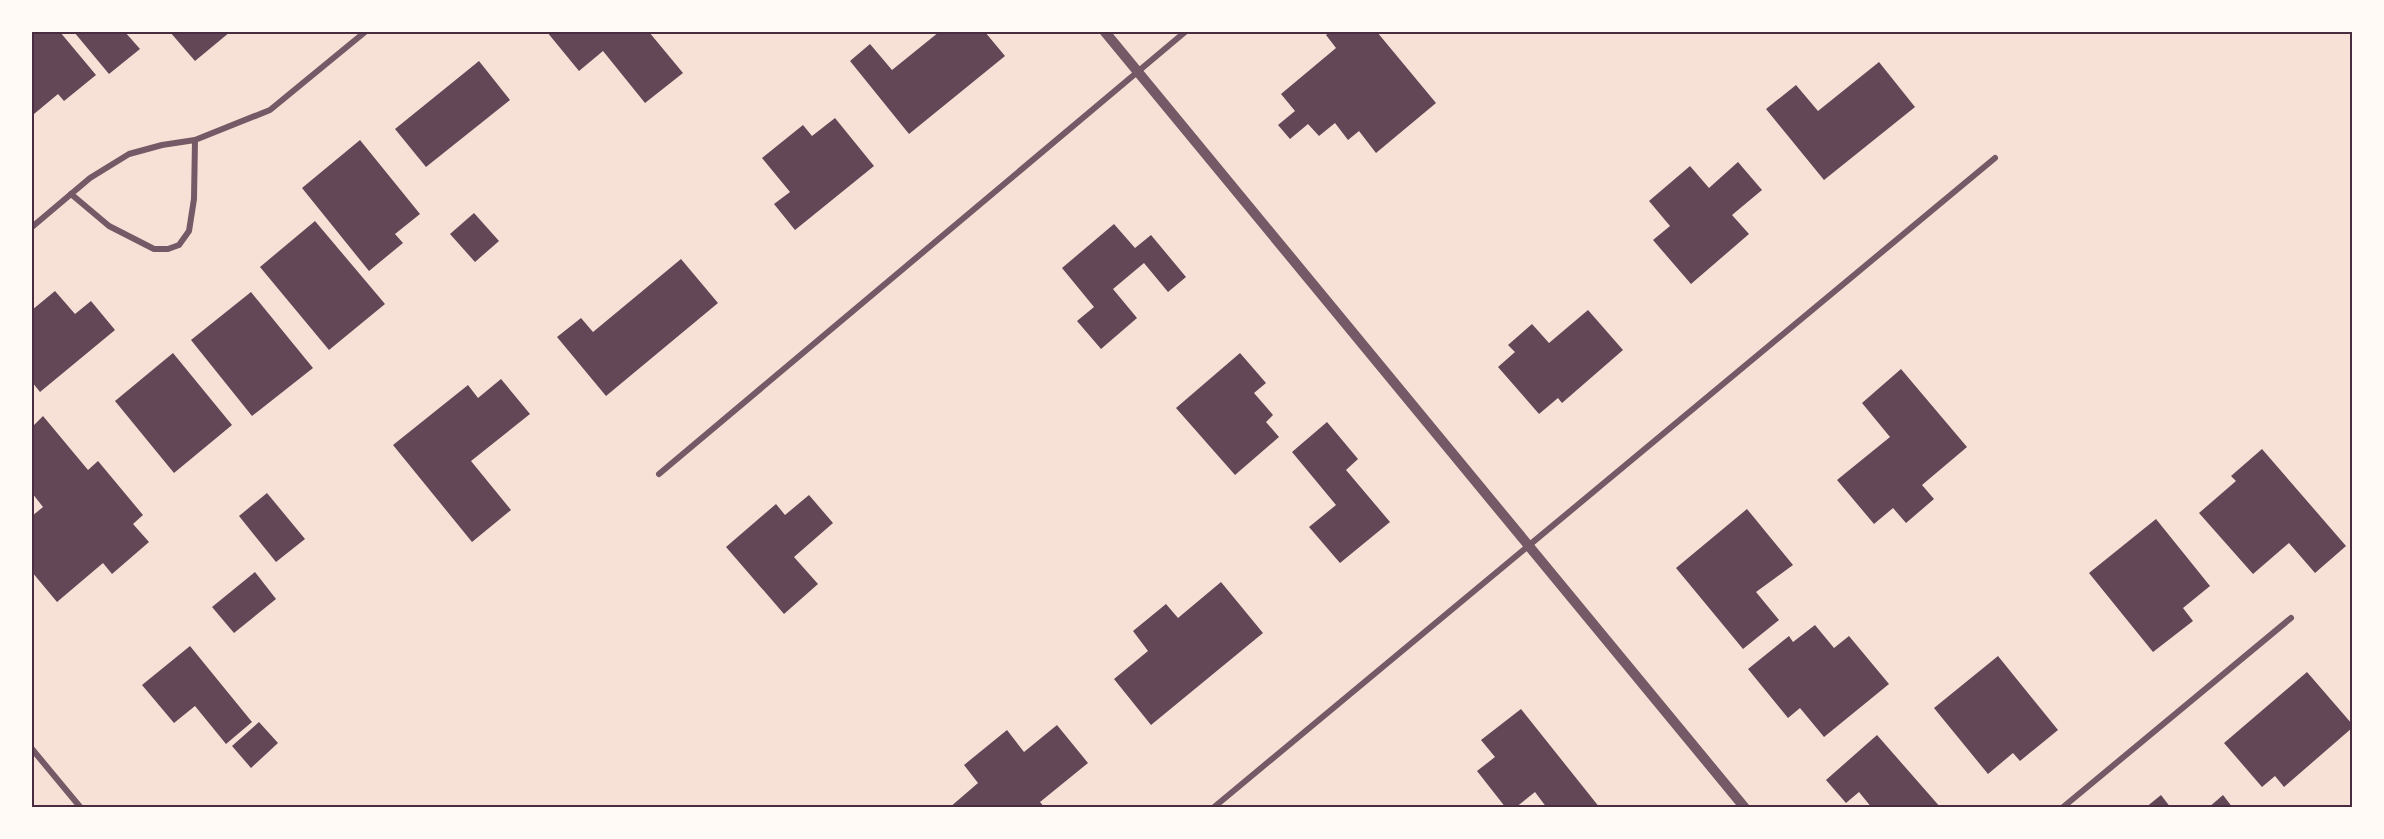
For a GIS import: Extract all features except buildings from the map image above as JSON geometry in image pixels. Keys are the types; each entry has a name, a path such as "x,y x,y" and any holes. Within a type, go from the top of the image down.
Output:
{"street":[{"path":"32,227 90,178 129,154 162,145 195,140 270,110 365,32"},
{"path":"1105,32 1745,807"},
{"path":"659,474 1185,32"},
{"path":"71,194 109,226 154,249 168,249 179,245 189,231 194,199 195,140"},
{"path":"1213,807 1531,546 1995,158"},
{"path":"2062,807 2291,618"},
{"path":"32,749 81,807"}]}
